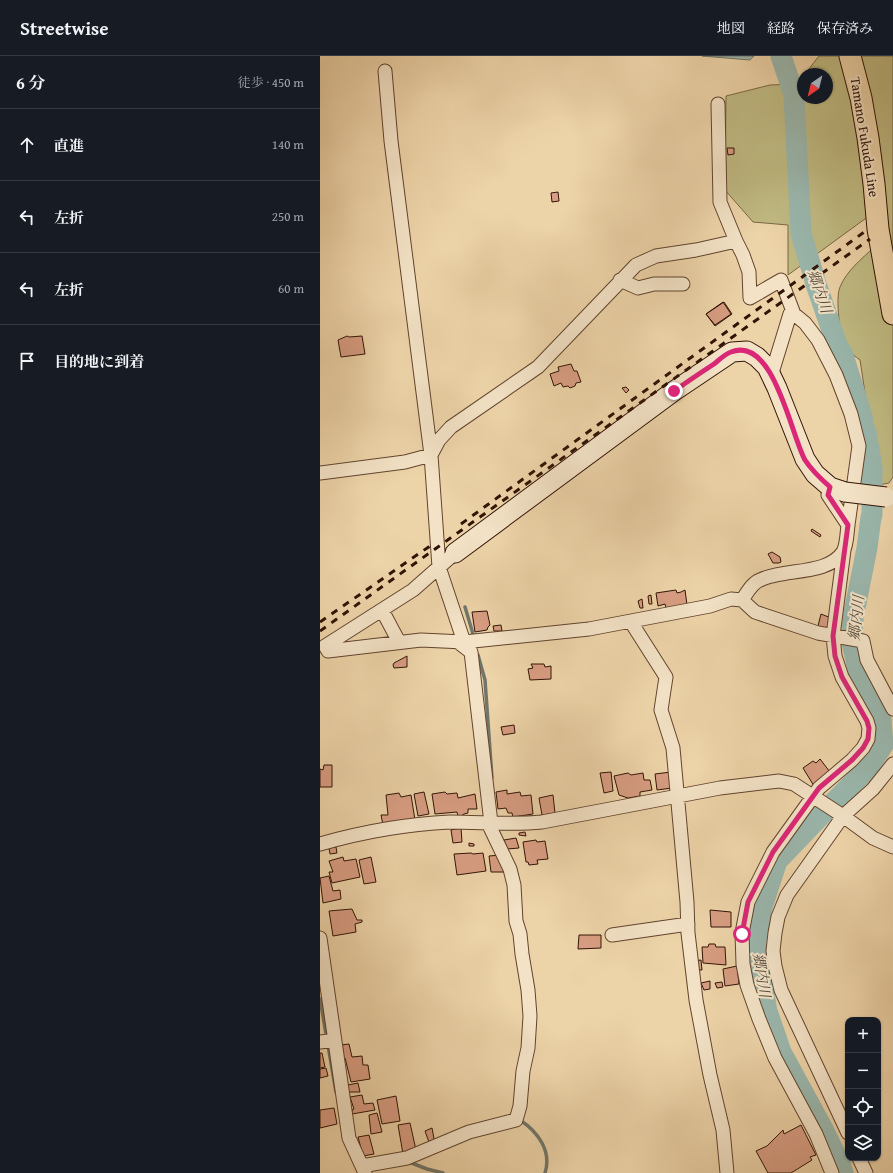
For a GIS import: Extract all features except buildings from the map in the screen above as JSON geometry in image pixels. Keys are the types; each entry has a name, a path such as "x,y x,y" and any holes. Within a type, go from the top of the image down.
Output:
{"main road":[{"name":"Tamano Fukuda Line","path":"850,56 861,98 868,138 878,229 893,314"}],"street":[{"path":"320,938 326,1041 349,1138 364,1169 407,1158 469,1132 516,1120 520,1106 528,1048 530,1016 528,990 520,934 516,921 510,869 490,823 471,652 461,642 439,567 431,455 391,141 385,71"},
{"path":"718,104 720,202 743,254 749,272 750,298 781,280 794,314 805,323 818,340 836,375 851,414 859,446 841,570 835,636 835,656 842,677 867,721 869,728 868,739 863,748 852,760 819,788 816,798 773,852 748,902 742,934 743,957 747,985 759,1019 776,1058 816,1134 832,1173"},
{"path":"320,473 406,462 431,455 439,440 450,427 538,367 636,265 656,256 696,250 736,241"},
{"path":"620,280 638,288 654,284 683,284"},
{"path":"771,376 786,324 790,314 794,314"},
{"path":"322,648 413,590 455,553 674,391 732,352 747,351 757,356 767,367 777,388 805,459 815,474 838,489 889,498"},
{"path":"838,489 828,495 848,525"},
{"path":"742,600 750,588 759,580 826,565 838,558 844,550"},
{"path":"826,565 841,570"},
{"path":"322,648 328,651 421,640 461,642 589,629 710,606 731,599 742,600 755,612 818,633 863,641 866,660 893,710"},
{"path":"382,610 399,642"},
{"path":"631,622 666,677 661,710 673,748 676,796 696,1000 710,1075 723,1130 727,1173"},
{"path":"845,1127 781,990 773,951 775,932 778,917 787,896 841,815 873,789 893,764"},
{"path":"320,844 336,839 412,825 451,822 529,824 751,783 779,781 794,784 873,838 893,847"},
{"path":"612,935 688,924"},
{"path":"860,1161 866,1173"}],"shaded area":[{"path":"819,56 893,56 893,477 889,483 879,485 860,360 846,348 842,335 838,308 839,292 843,281 855,265 874,247 869,216 788,275 788,225 753,222 725,190 726,96 770,85 797,84 797,104 833,104 833,68 810,68"}],"water":[{"path":"702,56 754,56 750,60"}],"waterway":[{"name":"郷内川","path":"781,56 794,95 801,233 816,284 837,345 843,355 862,416 872,468 872,515 853,618 852,642 859,674 881,720 883,745 868,768 777,861 762,907 756,941 758,963 767,1011 781,1052 824,1131 843,1173"},
{"path":"465,607 473,634"},
{"path":"478,655 485,680 492,778"},
{"path":"320,999 336,1092"},
{"path":"521,1118 520,1120 538,1136 542,1143 547,1157 545,1173"},
{"path":"409,1162 443,1173"}],"railway":[{"path":"461,524 867,230"},
{"path":"320,631 870,239"},
{"path":"320,622 430,546"}],"route":[{"path":"674,391 732,352 747,351 757,356 767,367 777,388 805,459 815,474 830,487 828,495 848,525 833,636 835,656 842,677 867,721 869,728 868,739 863,748 852,760 819,788 773,852 748,902 742,934"}]}
